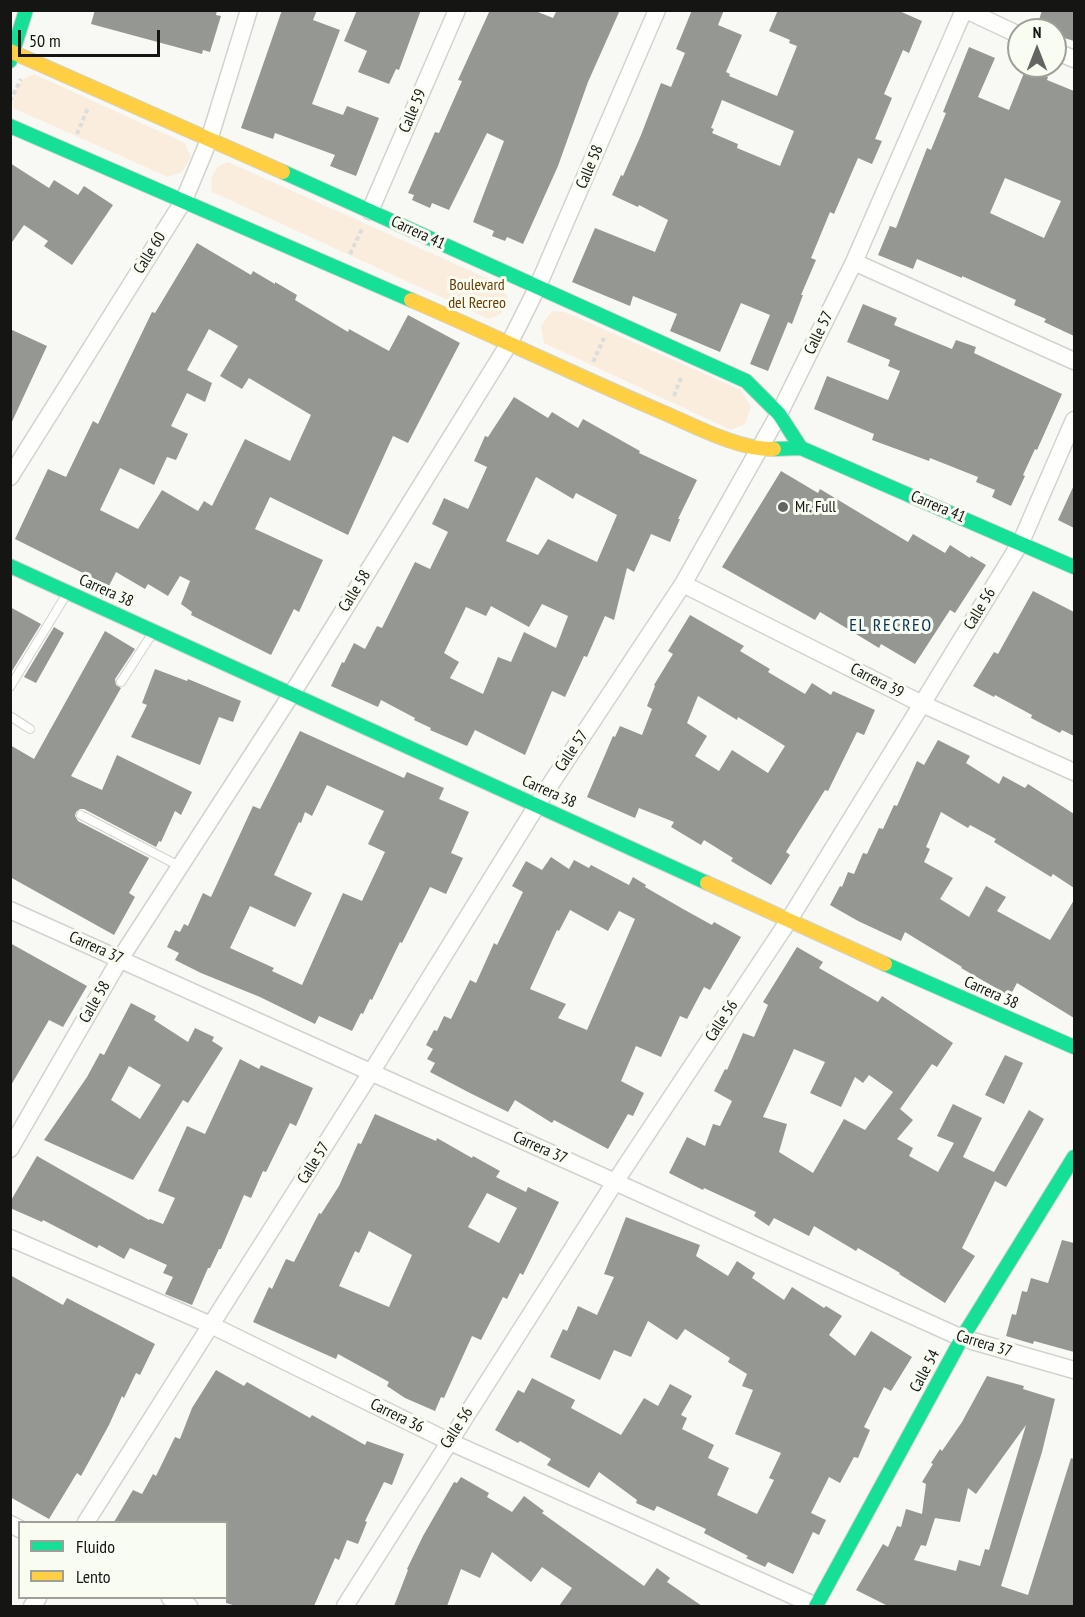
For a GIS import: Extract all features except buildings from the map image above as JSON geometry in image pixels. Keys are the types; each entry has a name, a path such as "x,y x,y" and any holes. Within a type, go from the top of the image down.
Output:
{"street":[{"path":"12,55 26,10"},
{"name":"Calle 60","path":"10,477 184,200 209,140 249,10"},
{"name":"Calle 59","path":"370,211 457,10"},
{"name":"Calle 58","path":"10,1149 120,959 182,867 292,694 510,342 537,288 657,10"},
{"path":"965,10 1007,29"},
{"name":"Calle 57","path":"87,1521 537,805 684,584 779,414 854,262 965,10"},
{"name":"Carrera 41","path":"12,55 96,89 746,381 779,414 801,448"},
{"name":"Carrera 41","path":"10,126 510,342 586,379 715,434 760,449 801,448 1074,567"},
{"path":"854,262 1074,361"},
{"name":"Calle 56","path":"345,1606 615,1182 789,920 922,704 1021,542 1074,420"},
{"name":"Carrera 38","path":"10,566 1056,1041 1074,1047"},
{"name":"Carrera 39","path":"684,584 922,704 1074,771"},
{"name":"Carrera 37","path":"10,910 962,1338 1074,1370"},
{"name":"Calle 54","path":"816,1606 962,1338 1074,1157"},
{"name":"Carrera 36","path":"10,1238 211,1325 448,1441 816,1606"},
{"path":"172,1599 189,1606"}],"lane":[{"path":"10,687 68,592"},
{"path":"121,682 154,631"},
{"path":"10,716 30,729"},
{"path":"81,815 182,867"}],"path":[{"path":"70,151 96,89"},
{"path":"342,271 370,211"},
{"path":"586,379 611,321"},
{"path":"667,413 690,357"}],"green space":[{"path":"34,74 185,143 191,157 182,172 168,177 13,108 17,87 23,79"},
{"name":"Boulevard del Recreo","path":"228,162 500,284 508,298 501,314 489,319 212,192 211,179 217,167"},
{"name":"Boulevard del Recreo","path":"552,311 565,312 741,390 751,407 745,424 731,430 544,343 541,326"}],"traffic: fast":[{"path":"10,61 26,10"},
{"path":"10,126 411,300"},
{"path":"283,172 746,381 779,414 801,448"},
{"path":"774,449 801,448 1074,567"},
{"path":"10,566 707,883"},
{"path":"885,964 1074,1047"},
{"path":"816,1606 962,1338 1074,1157"}],"traffic: slow":[{"path":"10,51 283,172"},
{"path":"411,300 717,436 746,446 774,449"},
{"path":"707,883 885,964"}],"place":[{"name":"Mr. Full","path":"783,507"}],"district":[{"name":"EL RECREO","path":"891,626"}]}
